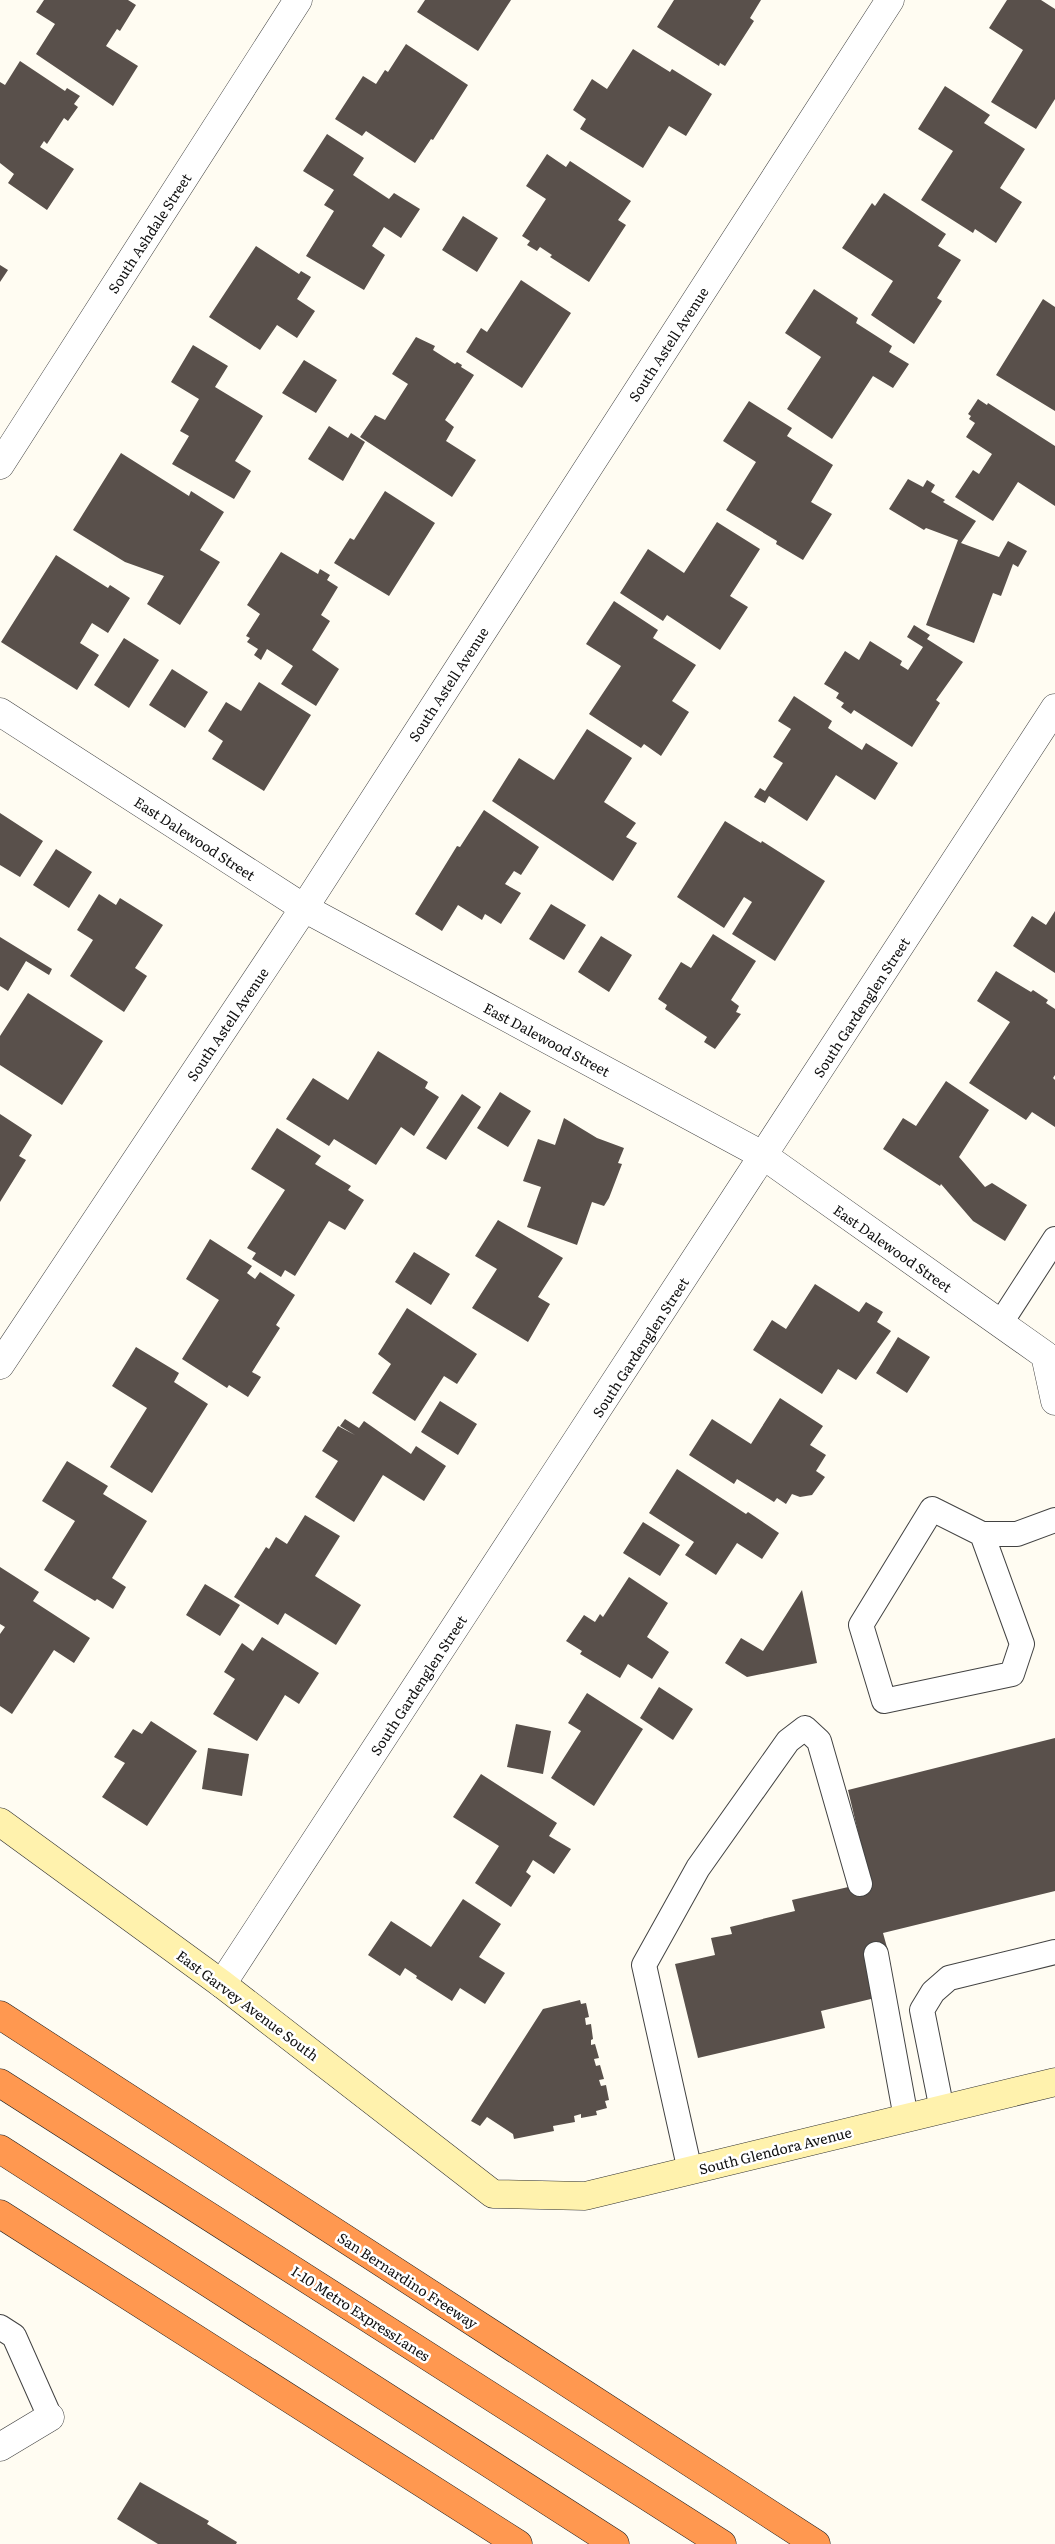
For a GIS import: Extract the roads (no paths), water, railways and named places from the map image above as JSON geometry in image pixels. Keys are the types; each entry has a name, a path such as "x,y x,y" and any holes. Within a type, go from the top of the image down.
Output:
{"highway":[{"name":"San Bernardino Freeway","path":"0,2015 816,2544"},
{"name":"I-10 Metro ExpressLanes","path":"0,2083 722,2544"},
{"path":"0,2150 615,2544"},
{"path":"0,2214 518,2544"}],"street":[{"name":"South Ashdale Street","path":"0,465 298,0"},
{"name":"South Astell Avenue","path":"0,1365 304,908 890,0"},
{"name":"South Gardenglen Street","path":"222,1984 1055,708"},
{"name":"East Dalewood Street","path":"0,712 304,908 764,1156 1000,1324 1050,1354 1055,1401"},
{"name":"East Garvey Avenue South","path":"0,1822 222,1984 493,2194"},
{"name":"South Glendora Avenue","path":"493,2194 585,2196 1055,2082"},
{"path":"0,2447 50,2418"}],"lane":[{"path":"1000,1324 1055,1239"},
{"path":"982,1534 1022,1644 1012,1674 884,1701 861,1625 932,1509 982,1534 1017,1534 1055,1520"},
{"path":"690,2171 644,1965 698,1868 788,1741 805,1728 819,1740 860,1884"},
{"path":"942,2110 922,2010 933,1992 949,1978 1055,1952"},
{"path":"876,1954 906,2118"},
{"path":"0,2327 14,2336 50,2418"}]}
